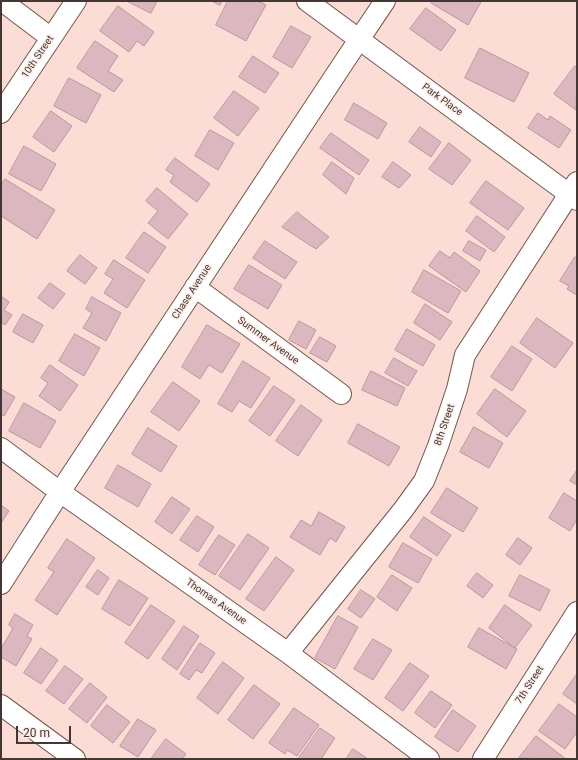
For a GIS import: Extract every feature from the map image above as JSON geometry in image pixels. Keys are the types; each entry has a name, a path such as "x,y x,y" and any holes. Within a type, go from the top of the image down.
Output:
{"street":[{"path":"2,1 51,38"},
{"name":"10th Street","path":"1,113 76,1"},
{"name":"Park Place","path":"307,1 574,192"},
{"name":"Chase Avenue","path":"1,584 195,287 385,1"},
{"name":"8th Street","path":"288,653 404,510 424,481 438,446 457,389 465,355 574,192"},
{"name":"Summer Avenue","path":"195,287 341,394"},
{"name":"Thomas Avenue","path":"1,448 60,492 288,653 429,759"},
{"name":"7th Street","path":"483,759 577,612"},
{"path":"1,705 75,759"}],"building":[{"path":"127,1 157,1 151,13"},
{"path":"212,1 222,1 220,5"},
{"path":"228,1 258,1 266,5 246,41 216,25"},
{"path":"432,1 481,2 468,25 431,3"},
{"path":"118,6 154,32 144,46 137,41 129,52 100,31"},
{"path":"426,8 456,30 441,51 410,29"},
{"path":"291,26 311,37 292,68 273,57"},
{"path":"95,41 118,56 108,71 123,80 114,92 77,68"},
{"path":"480,48 529,73 514,102 465,78"},
{"path":"253,56 279,73 265,93 239,77"},
{"path":"575,66 577,68 576,110 554,94"},
{"path":"69,78 101,95 86,123 54,106"},
{"path":"234,91 259,108 238,136 214,118"},
{"path":"354,103 387,123 378,139 345,120"},
{"path":"51,111 72,126 54,152 33,137"},
{"path":"538,113 548,120 550,116 571,130 559,148 528,128"},
{"path":"420,127 441,142 431,157 409,142"},
{"path":"210,130 234,143 218,170 195,156"},
{"path":"331,133 369,160 359,175 320,148"},
{"path":"449,143 471,160 452,185 429,169"},
{"path":"24,146 56,164 41,191 9,174"},
{"path":"175,158 210,184 197,202 170,182 174,175 166,170"},
{"path":"332,162 354,178 346,194 323,175"},
{"path":"393,162 411,175 399,188 382,177"},
{"path":"5,179 55,210 37,239 1,216 1,186"},
{"path":"486,181 524,208 508,230 470,203"},
{"path":"157,188 188,214 168,239 148,223 158,211 146,201"},
{"path":"297,212 329,237 316,249 282,227"},
{"path":"477,216 505,237 494,252 466,231"},
{"path":"144,232 166,247 148,273 126,258"},
{"path":"265,241 297,262 285,279 253,258"},
{"path":"469,241 486,250 480,261 463,251"},
{"path":"440,251 450,258 454,252 480,271 466,292 429,266"},
{"path":"80,255 97,268 85,284 67,271"},
{"path":"575,257 577,258 577,295 567,289 569,286 560,281"},
{"path":"114,260 145,280 127,308 104,293 113,279 105,274"},
{"path":"249,265 282,285 268,309 234,289"},
{"path":"424,270 461,291 448,313 412,292"},
{"path":"50,283 65,294 53,309 38,298"},
{"path":"1,296 9,302 4,310 12,315 5,325 1,322"},
{"path":"92,297 121,313 106,341 83,328 92,313 86,309"},
{"path":"425,304 452,322 440,340 414,323"},
{"path":"23,314 43,325 33,343 13,332"},
{"path":"537,318 573,343 555,368 520,343"},
{"path":"299,321 316,330 306,349 289,340"},
{"path":"207,325 240,344 222,373 209,365 200,379 182,367"},
{"path":"407,329 435,345 423,366 395,350"},
{"path":"75,334 100,348 84,376 59,361"},
{"path":"320,337 336,346 327,362 310,353"},
{"path":"512,346 532,359 512,391 491,377"},
{"path":"394,358 417,371 408,386 385,373"},
{"path":"243,361 270,378 251,408 239,401 232,412 218,404"},
{"path":"50,365 78,385 60,411 39,396 48,383 41,378"},
{"path":"371,371 405,388 397,406 362,390"},
{"path":"173,382 200,401 179,431 151,412"},
{"path":"274,386 295,400 270,436 249,421"},
{"path":"1,389 15,397 4,416 1,414"},
{"path":"495,389 526,411 507,437 477,414"},
{"path":"24,403 56,421 40,448 9,431"},
{"path":"301,405 322,420 298,456 276,441"},
{"path":"358,424 400,447 389,466 348,443"},
{"path":"474,427 503,443 489,468 460,452"},
{"path":"148,428 177,446 161,472 132,454"},
{"path":"118,465 151,484 138,507 105,488"},
{"path":"577,470 577,485 570,481"},
{"path":"447,488 478,508 463,532 431,513"},
{"path":"564,493 577,501 577,519 570,531 549,518"},
{"path":"172,497 190,509 172,534 155,522"},
{"path":"1,505 9,511 1,523"},
{"path":"319,512 345,527 336,542 330,538 320,555 290,537 301,520 311,526"},
{"path":"197,516 214,527 198,552 180,540"},
{"path":"424,517 451,535 437,556 410,537"},
{"path":"248,534 269,548 240,590 219,576"},
{"path":"219,535 235,545 215,575 199,565"},
{"path":"518,538 532,548 520,565 506,555"},
{"path":"67,539 95,558 57,615 35,600 54,572 48,568"},
{"path":"403,543 432,559 418,583 389,567"},
{"path":"276,557 294,570 264,611 246,599"},
{"path":"98,570 109,578 98,595 86,587"},
{"path":"477,573 493,585 483,598 467,586"},
{"path":"392,575 412,588 397,611 377,597"},
{"path":"520,575 550,590 540,611 509,596"},
{"path":"119,580 148,598 130,626 102,609"},
{"path":"361,590 375,599 361,618 348,609"},
{"path":"151,605 175,621 148,659 125,643"},
{"path":"505,605 532,625 515,648 489,628"},
{"path":"15,614 33,625 27,636 32,639 16,666 1,657 1,649 13,628 9,625"},
{"path":"338,616 358,627 335,669 315,658"},
{"path":"184,626 199,636 177,670 162,659"},
{"path":"479,628 517,649 506,669 468,647"},
{"path":"373,639 392,650 373,680 354,669"},
{"path":"200,643 215,653 202,673 196,670 189,680 180,674"},
{"path":"41,648 58,660 41,684 24,673"},
{"path":"223,662 244,678 218,714 197,698"},
{"path":"410,663 429,676 403,711 385,698"},
{"path":"65,666 83,679 64,704 46,691"},
{"path":"577,674 577,704 563,694"},
{"path":"90,683 107,697 87,723 69,709"},
{"path":"254,685 280,704 253,739 228,720"},
{"path":"431,691 452,705 435,728 415,713"},
{"path":"559,704 577,717 577,732 565,749 539,731"},
{"path":"107,705 130,722 113,743 91,726"},
{"path":"294,708 319,725 297,756 287,750 285,754 269,743"},
{"path":"453,710 476,726 458,752 435,737"},
{"path":"138,719 156,730 138,757 120,746"},
{"path":"320,728 335,738 321,759 300,759 299,758"},
{"path":"536,736 566,759 519,758"},
{"path":"166,739 186,754 182,759 151,759"},
{"path":"353,749 368,759 346,759"}]}
